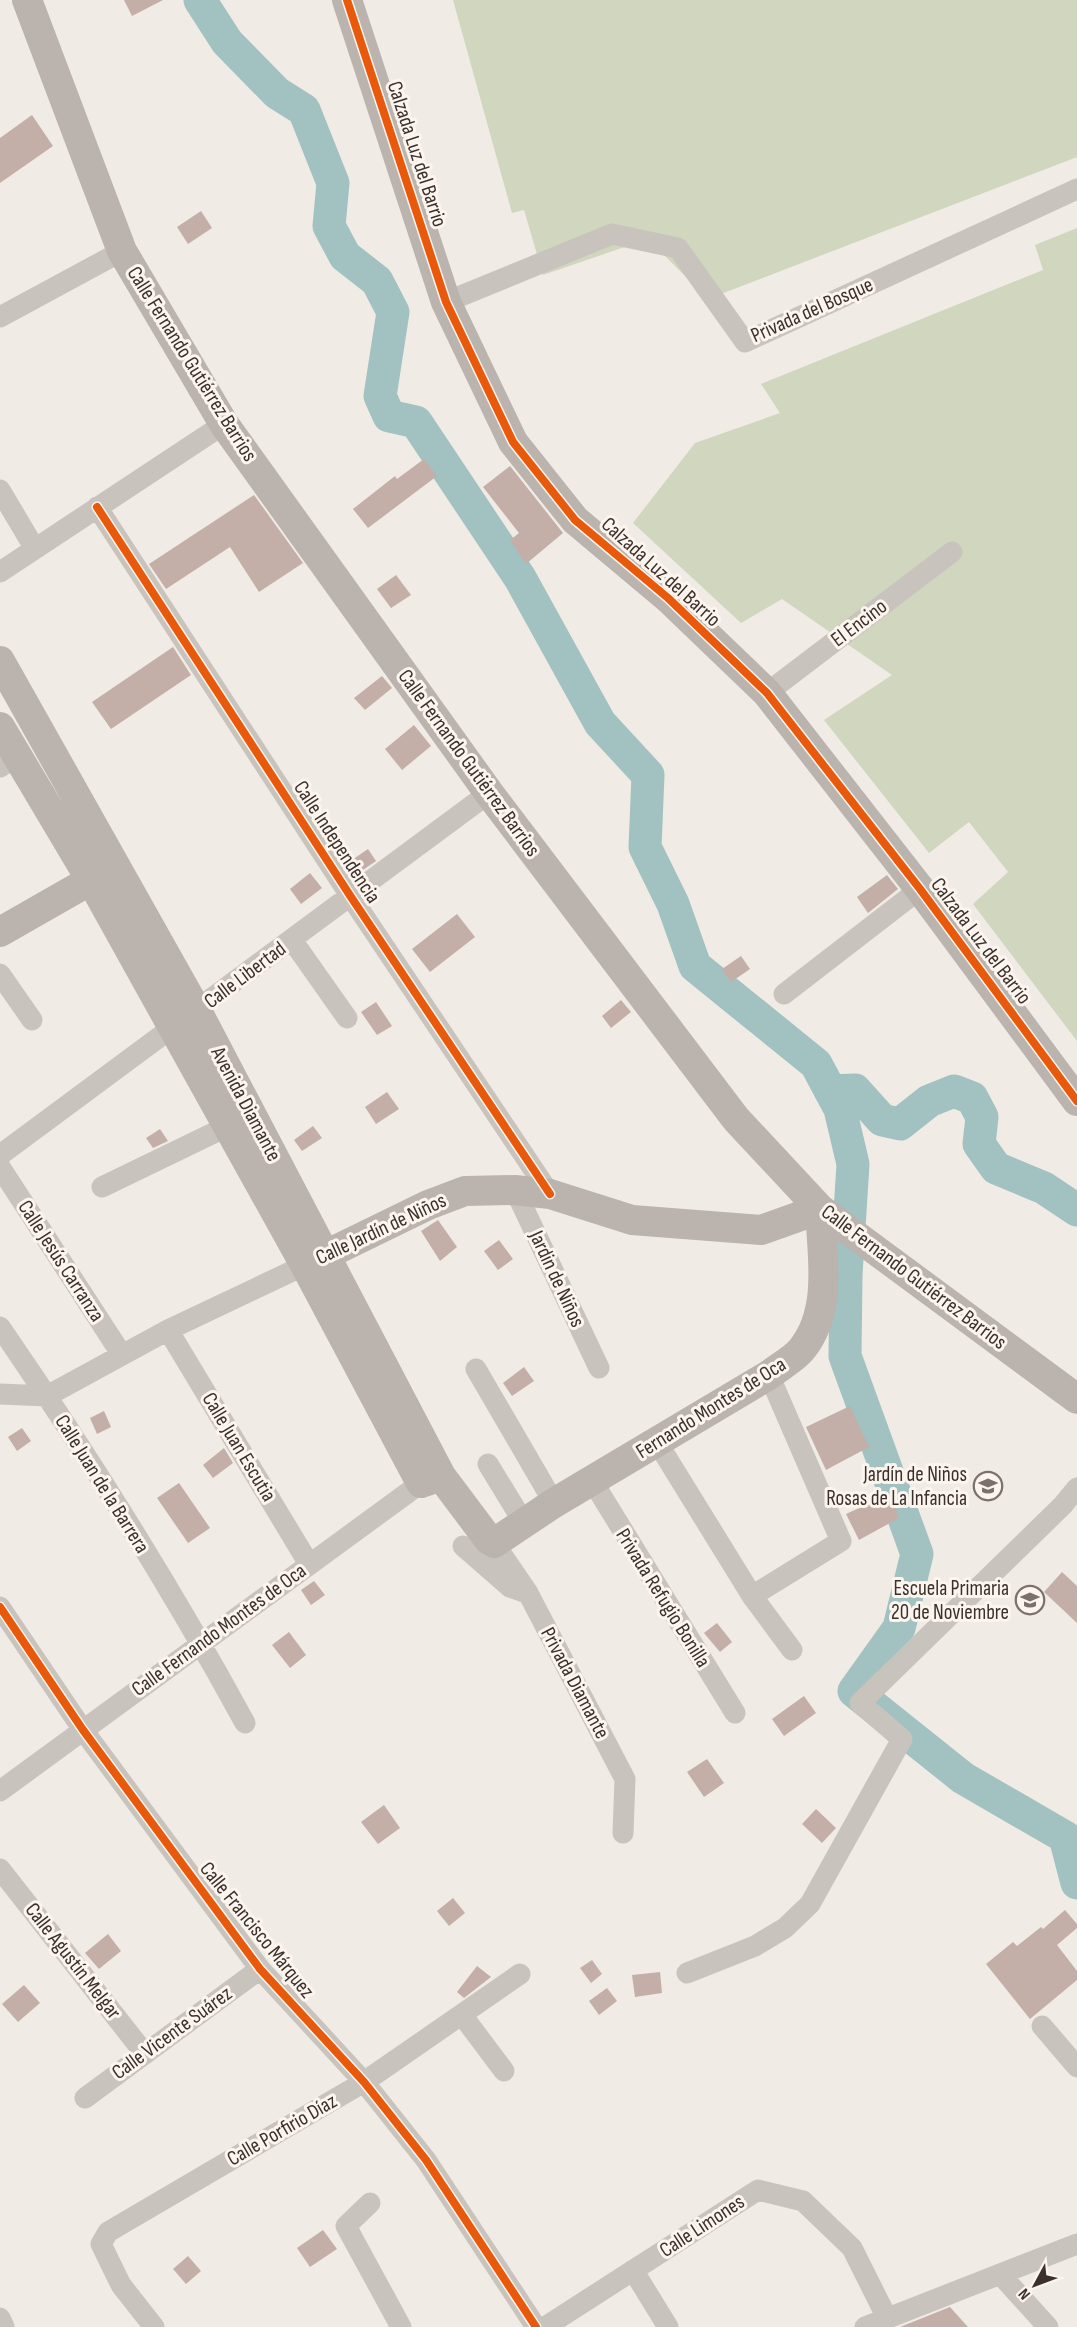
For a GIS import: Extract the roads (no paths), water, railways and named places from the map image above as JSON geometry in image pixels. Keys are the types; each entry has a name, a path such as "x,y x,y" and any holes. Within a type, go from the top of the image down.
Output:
{"main road":[{"name":"Calle Fernando Gutiérrez Barrios","path":"27,0 122,251 224,424 489,793 736,1119 820,1209 1077,1399"},
{"name":"Calzada Luz del Barrio","path":"347,0 446,302 513,442 575,520 668,598 767,693 920,889 1077,1101"},
{"name":"Avenida Diamante","path":"0,661 197,1011 315,1260 431,1479 494,1543"},
{"name":"Avenida Diamante","path":"0,727 8,761 91,880 228,1126 315,1260"},
{"path":"0,932 91,880"},
{"name":"Calle Jardín de Niños","path":"315,1260 428,1205 465,1191 515,1190 550,1194 632,1220 761,1230 820,1209"},
{"name":"Fernando Montes de Oca","path":"494,1543 554,1503 593,1482 769,1375 801,1351 812,1335 823,1292 820,1209"}],"street":[{"name":"Privada del Bosque","path":"446,302 612,234 678,248 745,342 1077,189"},
{"path":"0,317 122,251"},
{"path":"0,572 224,424"},
{"path":"0,490 35,549"},
{"name":"Calle Independencia","path":"97,507 351,897 550,1194"},
{"name":"El Encino","path":"767,693 952,552"},
{"name":"Calle Libertad","path":"0,1155 489,793"},
{"path":"784,994 920,889"},
{"path":"292,940 347,1018"},
{"path":"0,974 32,1020"},
{"path":"102,1187 228,1126"},
{"name":"Calle Jesús Carranza","path":"0,1167 122,1355"},
{"name":"Jardin de Niños","path":"515,1190 599,1368"},
{"name":"Calle Jardín de Niños","path":"47,1396 168,1330 315,1260"},
{"name":"Calle Juan de la Barrera","path":"0,1327 47,1396 202,1643 245,1723"},
{"name":"Calle Juan Escutia","path":"168,1330 309,1564"},
{"path":"476,1369 554,1503"},
{"path":"752,1596 841,1540 769,1375"},
{"path":"0,1394 47,1396"},
{"path":"657,1442 752,1596 792,1650"},
{"path":"488,1464 524,1523"},
{"name":"Calle Fernando Montes de Oca","path":"0,1791 309,1564 431,1479"},
{"name":"Privada Refugio Bonilla","path":"593,1482 735,1713"},
{"path":"687,1973 755,1946 785,1928 810,1904 902,1739 860,1704 1063,1505 1077,1488"},
{"name":"Privada Diamante","path":"494,1543 528,1593 625,1779 623,1833"},
{"path":"463,1546 510,1587 528,1593"},
{"name":"Calle Francisco Márquez","path":"0,1607 83,1730 260,1969 364,2082 426,2160 536,2327"},
{"name":"Calle Agustín Melgar","path":"0,1869 145,2054"},
{"name":"Calle Vicente Suárez","path":"85,2098 260,1969"},
{"name":"Calle Porfirio Díaz","path":"154,2327 121,2284 102,2241 108,2232 364,2082 520,1974"},
{"path":"462,2015 504,2071"},
{"path":"1042,2026 1077,2067"},
{"name":"Calle Limones","path":"545,2327 758,2190 803,2201 852,2248 887,2318"},
{"path":"370,2203 346,2226 401,2327"},
{"path":"865,2327 1077,2244"},
{"path":"633,2270 668,2327"},
{"path":"1000,2274 1048,2327"},
{"path":"0,2318 4,2327"}],"waterway":[{"path":"200,0 227,42 277,93 304,110 333,183 329,226 345,256 377,281 393,312 380,396 389,416 416,422 520,578 600,723 648,775 645,847 673,904 695,966 816,1064 840,1109 853,1164 846,1275 845,1356 917,1554 899,1628 854,1691 963,1778 1065,1837 1077,1883"},
{"path":"831,1091 855,1090 882,1120 900,1124 929,1101 954,1091 972,1098 982,1117 979,1144 996,1168 1044,1188 1077,1210"}],"place":[{"name":"Jardín de Niños Rosas de La Infancia","path":"988,1486"},
{"name":"Escuela Primaria 20 de Noviembre","path":"1030,1600"}]}
